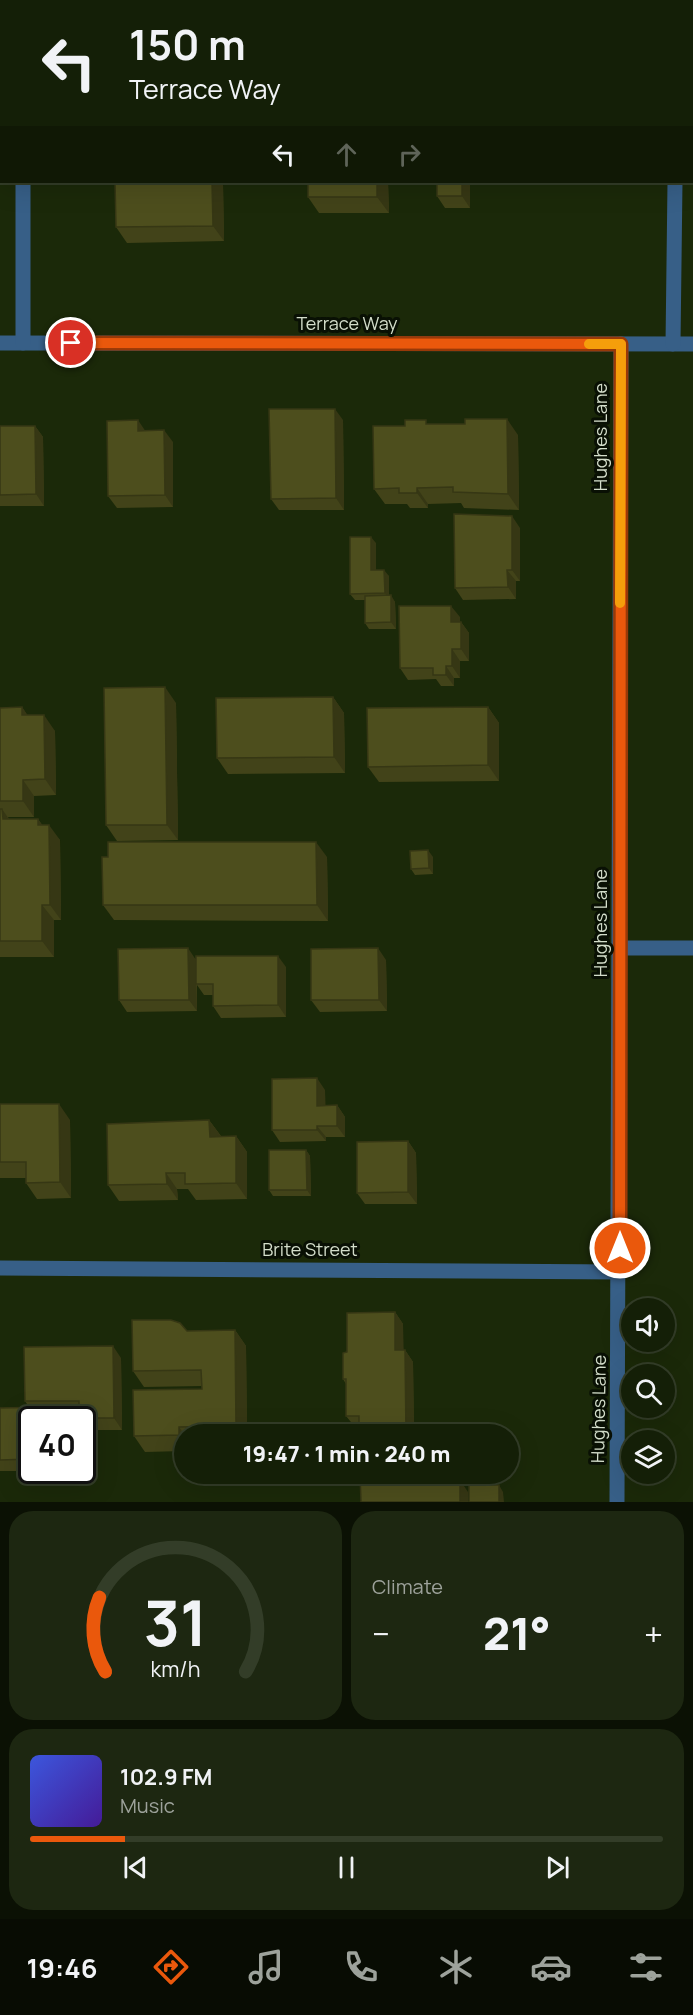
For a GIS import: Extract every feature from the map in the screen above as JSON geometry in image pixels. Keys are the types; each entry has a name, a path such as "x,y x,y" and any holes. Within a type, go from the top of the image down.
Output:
{"street":[{"path":"23,183 23,343"},
{"path":"674,344 675,183"},
{"name":"Terrace Way","path":"0,343 693,344"},
{"name":"Hughes Lane","path":"617,1502 620,1272 621,344"},
{"path":"620,948 693,948"},
{"name":"Brite Street","path":"0,1268 620,1272"}],"building":[{"path":"115,183 212,183 213,226 116,227"},
{"path":"308,183 377,183 377,197 308,197"},
{"path":"437,183 462,183 462,196 437,196"},
{"path":"269,409 335,409 336,498 271,499"},
{"path":"465,419 507,419 508,494 453,492 453,487 417,488 417,493 399,493 399,488 374,489 373,426 405,426 405,420 426,420 426,424 465,424"},
{"path":"138,420 138,431 164,430 165,495 108,496 107,421"},
{"path":"0,426 35,426 36,494 0,495"},
{"path":"454,514 512,516 512,570 507,570 508,587 455,588"},
{"path":"350,537 371,537 371,570 384,570 385,593 350,594"},
{"path":"391,595 391,622 365,623 365,596"},
{"path":"399,606 451,606 451,622 461,622 461,649 452,649 452,666 446,666 446,675 433,675 433,668 400,668"},
{"path":"165,687 167,825 106,825 104,688"},
{"path":"333,697 334,757 217,758 216,698"},
{"path":"22,707 22,715 44,715 45,779 23,780 23,801 0,801 0,708"},
{"path":"488,707 488,765 368,767 367,708"},
{"path":"0,809 2,809 3,819 38,819 38,825 49,825 50,905 42,905 42,941 0,941"},
{"path":"108,842 316,842 317,905 103,905 102,857 108,857"},
{"path":"428,850 429,868 411,869 410,851"},
{"path":"188,948 189,1000 119,1000 118,949"},
{"path":"378,948 379,1000 311,1000 311,949"},
{"path":"196,956 278,956 278,1005 213,1006 213,984 196,984"},
{"path":"317,1078 317,1106 337,1105 337,1126 317,1126 317,1130 272,1130 272,1079"},
{"path":"0,1104 59,1104 60,1182 26,1183 26,1162 0,1162"},
{"path":"209,1120 210,1137 236,1136 236,1183 185,1184 185,1173 166,1173 167,1184 108,1185 107,1124"},
{"path":"408,1141 408,1192 357,1193 357,1142"},
{"path":"269,1150 306,1150 307,1190 269,1190"},
{"path":"395,1312 395,1350 405,1350 406,1424 359,1424 359,1416 346,1416 343,1353 347,1352 347,1313"},
{"path":"132,1320 171,1320 180,1323 187,1331 235,1330 236,1424 174,1424 174,1435 134,1436 133,1390 202,1389 201,1370 133,1371"},
{"path":"113,1346 114,1418 96,1418 96,1406 79,1406 79,1401 25,1401 24,1347"},
{"path":"0,1408 18,1408 18,1459 0,1460"},
{"path":"360,1484 460,1484 460,1502 361,1502"},
{"path":"469,1485 499,1485 499,1502 469,1502"}],"slow traffic":[{"path":"589,344 621,344 620,603"}],"route":[{"path":"71,343 621,344 620,1248"}]}
